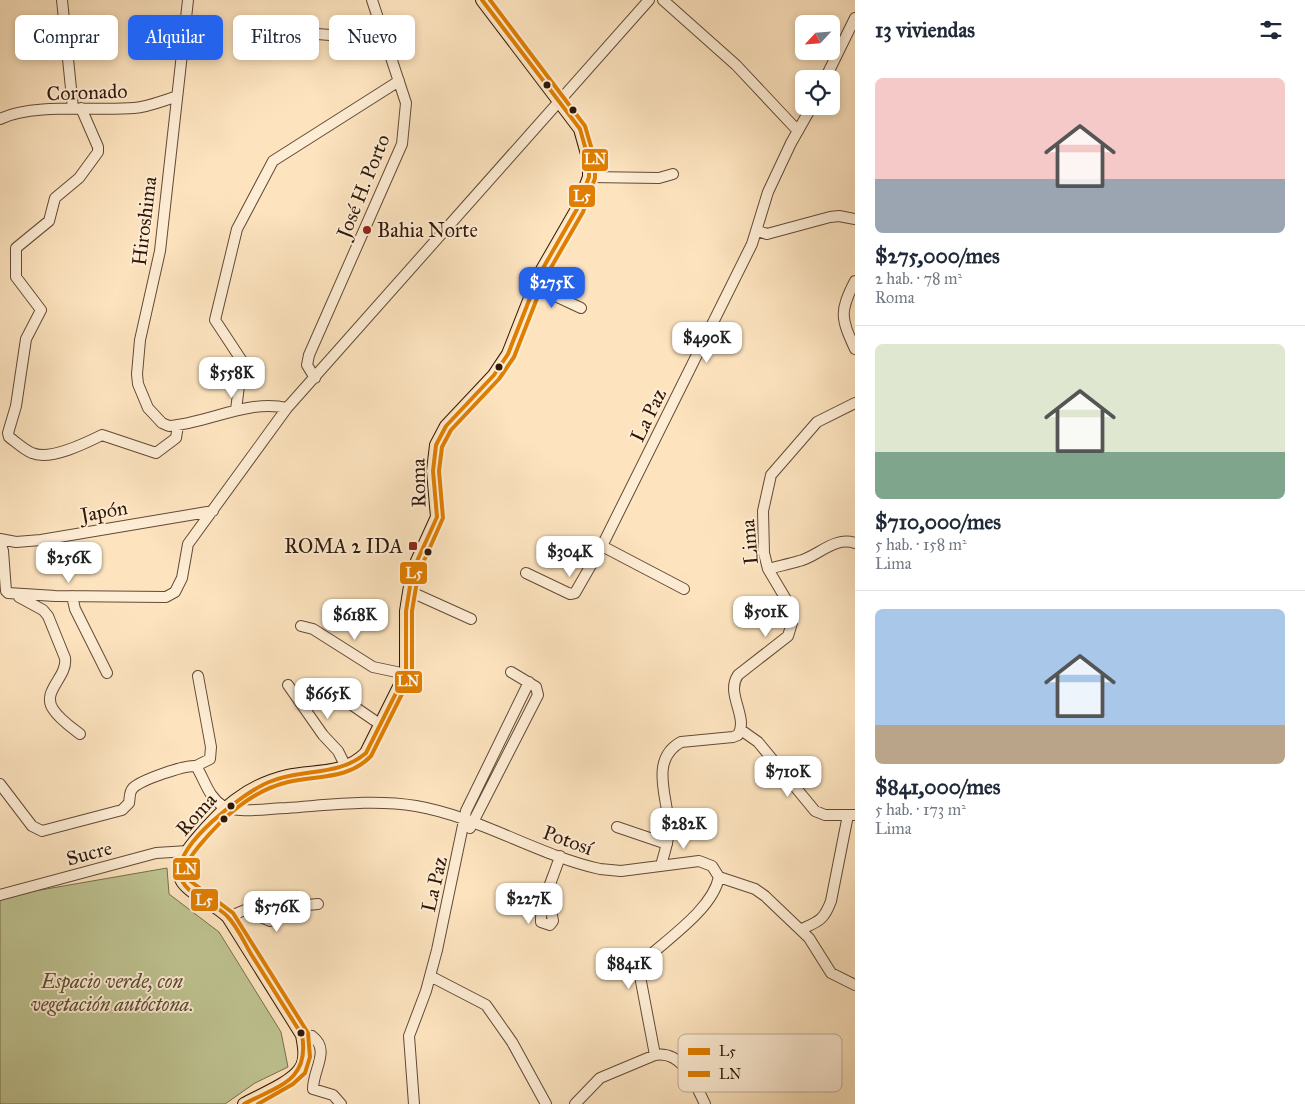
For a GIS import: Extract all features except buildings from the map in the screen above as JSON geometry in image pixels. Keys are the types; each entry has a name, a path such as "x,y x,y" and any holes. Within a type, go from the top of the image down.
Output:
{"main road":[{"name":"Roma","path":"244,1104 288,1080 301,1069 304,1056 302,1035 228,917 211,902 192,891 181,879 179,870 188,850 225,807 247,792 285,776 346,767 355,763 366,753 406,674 406,611 417,561 437,517 433,471 436,446 452,420 501,366 512,344 534,286 581,200 589,177 586,145 580,130 482,0"}],"street":[{"path":"62,0 77,108 98,148 98,152 79,178 55,198 49,221 16,248 16,277 41,310 26,339 16,406 8,433 10,437 32,454 62,452 75,448 102,434 156,453 176,438 178,425 236,410 278,406 287,408"},
{"name":"Hiroshima","path":"178,425 169,426 162,422 148,408 138,384 137,374 141,332 160,251 175,97 188,0"},
{"name":"José H. Porto","path":"372,0 377,15"},
{"path":"14,594 166,597 175,592 180,585 188,544 287,408 650,0"},
{"path":"663,0 736,65 798,131"},
{"path":"830,70 855,18"},
{"name":"José H. Porto","path":"315,378 307,365 309,355 402,144 406,103 392,60"},
{"path":"236,410 242,361 217,324 215,316 237,229 276,157 399,81"},
{"name":"Coronado","path":"0,119 15,113 77,108 134,108 175,97"},
{"name":"La Paz","path":"526,573 570,594 575,593 602,546 758,231 768,192 807,115"},
{"path":"589,177 659,178 673,174"},
{"path":"758,231 767,234 839,216 855,219"},
{"path":"855,281 844,303 843,312 855,349"},
{"path":"534,286 581,308"},
{"name":"Lima","path":"741,730 734,681 738,675 788,636 792,623 787,601 768,569 764,553 762,518 774,469 817,422 855,403"},
{"name":"Japón","path":"0,540 28,542 213,511"},
{"path":"0,540 3,551 6,591 44,610 66,658 66,665 51,692 50,704 53,710 80,734"},
{"path":"768,569 800,561 821,549 845,542 855,544"},
{"path":"602,546 684,589"},
{"path":"410,591 471,619"},
{"path":"72,596 75,609 107,673"},
{"path":"301,626 313,629 373,667 406,674"},
{"path":"462,839 474,824 538,695 536,687 511,672"},
{"path":"0,784 32,826 42,831 122,810 130,803 130,794 134,787 176,769 196,766 210,759 211,747 198,676"},
{"name":"La Paz","path":"414,1104 409,1036 430,976 462,839 464,820 529,682"},
{"path":"288,685 323,735 338,751 346,767"},
{"path":"318,688 336,694 381,725"},
{"path":"661,866 670,826 662,780 664,765 670,751 680,742 733,737 741,730 758,742 815,811 825,815 851,815 827,913 821,920 802,929"},
{"path":"196,766 210,793 225,807"},
{"name":"Potosí","path":"225,807 255,810 394,804 426,808 464,820 593,868 613,871 699,861 712,866 719,877 755,889 765,896 802,929 831,973 855,985"},
{"path":"617,827 667,844"},
{"name":"Sucre","path":"0,895 156,854 188,850"},
{"path":"548,894 560,856"},
{"path":"655,1055 639,977 641,964 708,902 716,889 719,877"},
{"path":"228,917 245,910 270,921 307,906 318,904"},
{"path":"430,976 486,1005 512,1042 546,1104"},
{"path":"302,1035 312,1036 321,1046 313,1089 332,1095 341,1104"},
{"path":"575,1104 600,1078 655,1055 672,1056 678,1061"},
{"path":"698,1092 705,1104"}],"green space":[{"name":"Espacio verde, con vegetación autóctona.","path":"167,868 169,894 219,932 281,1032 288,1067 255,1083 225,1104 0,1104 0,897"}],"transit line":[{"name":"L5","path":"244,1104 289,1080 296,1072 301,1063 303,1050 302,1035 231,920 186,887 180,874 181,862 188,848 199,834 244,796 269,782 281,778 344,766 366,753 406,673 406,611 410,586 417,561 437,517 433,471 436,445 446,426 494,375 508,354 539,275 577,209 589,177 589,161 580,129 482,0"},
{"name":"LN","path":"258,1104 293,1084 305,1073 310,1057 308,1033 233,913 189,880 186,871 188,862 199,846 228,815 262,792 288,782 343,773 362,764 371,756 412,674 412,611 416,587 423,563 443,518 439,471 442,447 451,430 499,379 514,357 545,278 583,212 595,178 595,160 585,126 490,0"}],"place":[{"name":"Bahia Norte","path":"367,230"},
{"name":"ROMA 2 IDA","path":"413,546"}]}
